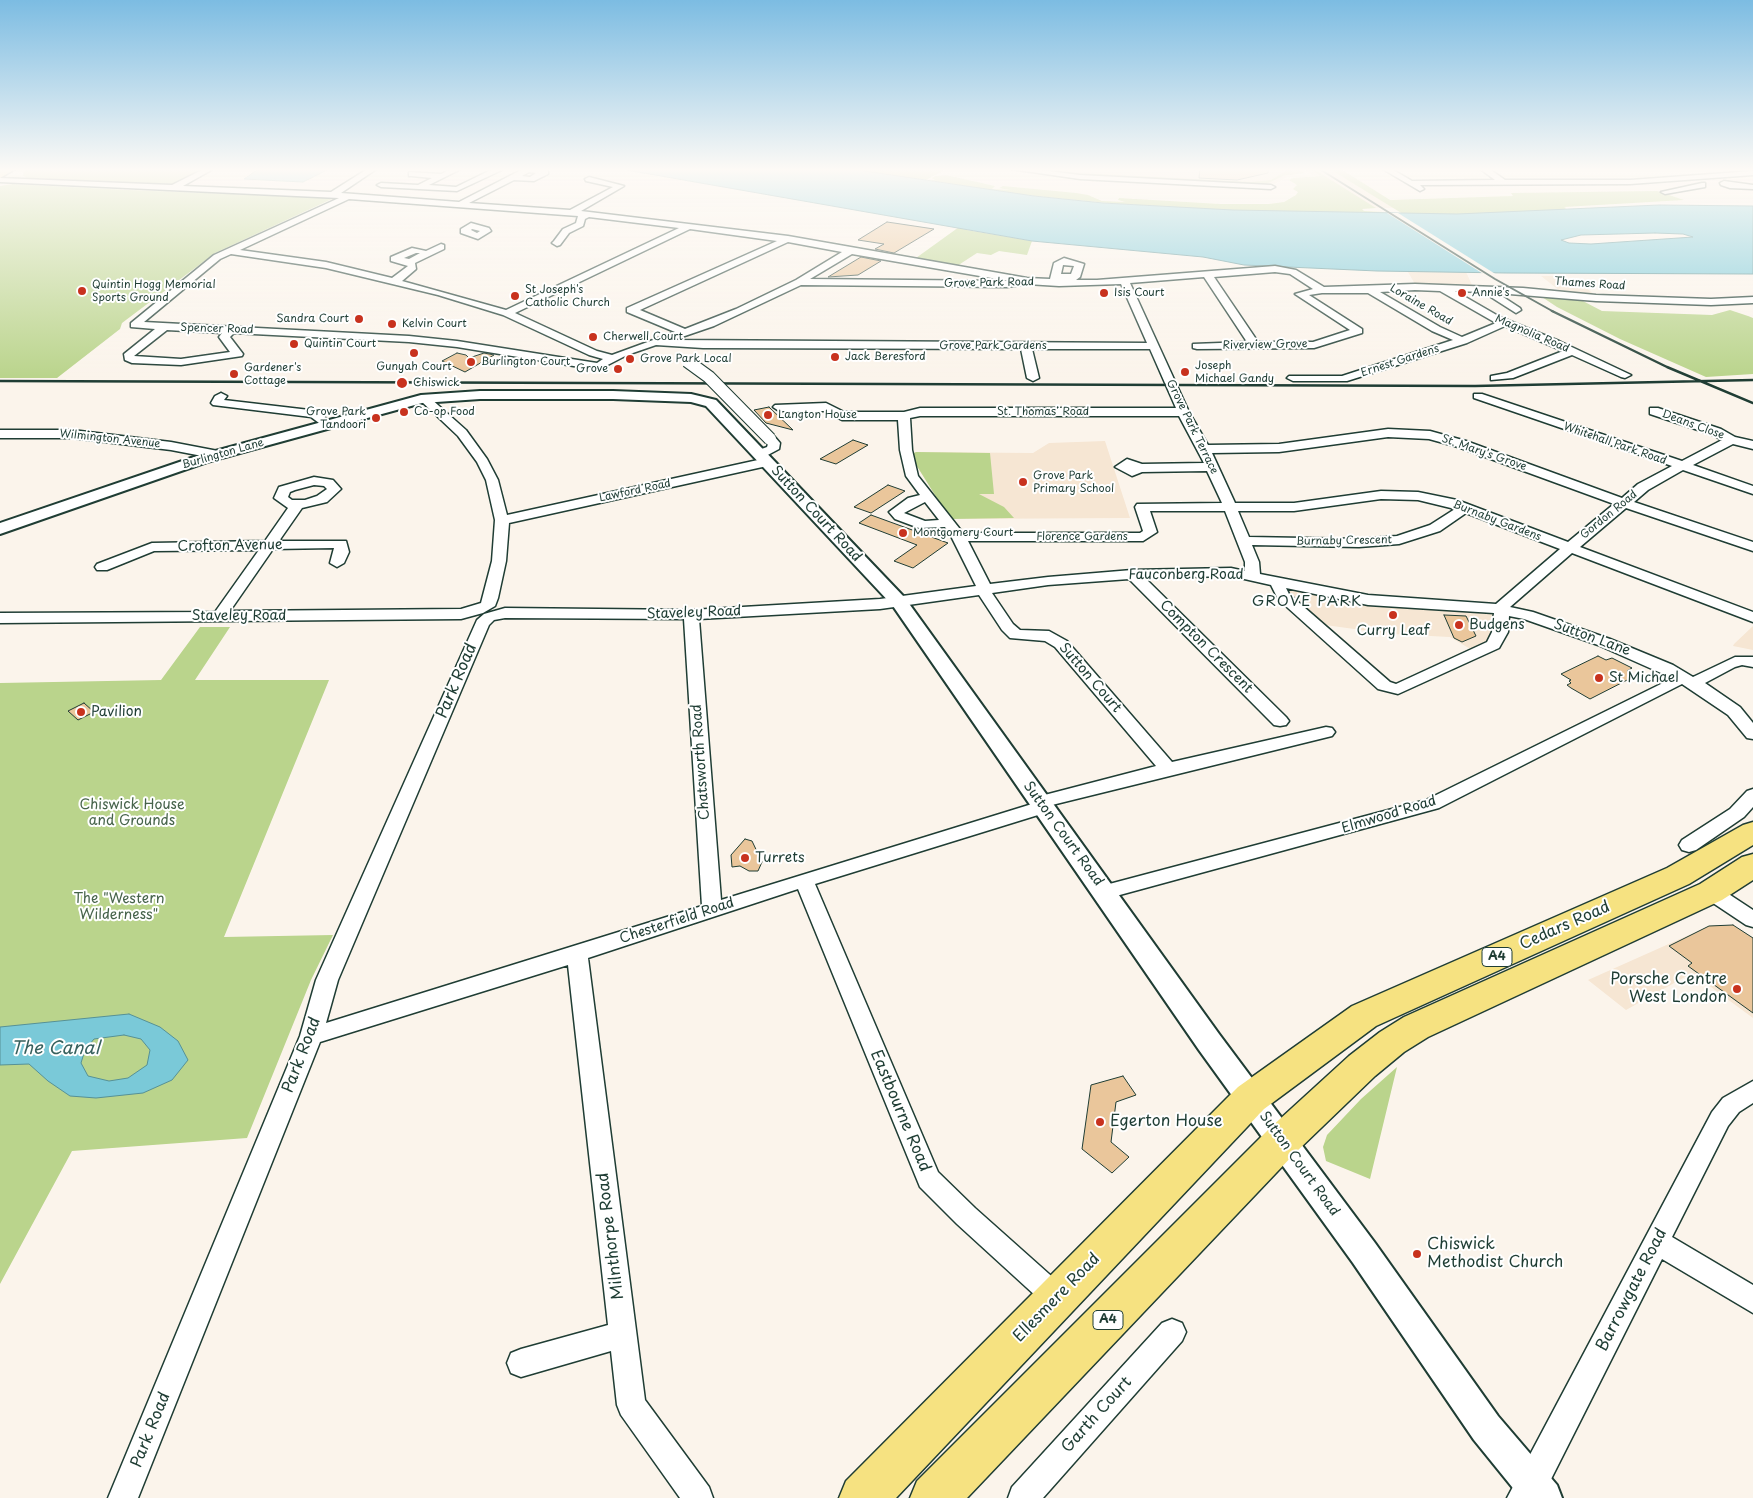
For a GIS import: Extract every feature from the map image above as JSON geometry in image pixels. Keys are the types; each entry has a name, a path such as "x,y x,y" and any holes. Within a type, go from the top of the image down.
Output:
{"highway":[{"name":"Cedars Road","path":"1251,1098 1364,1016 1678,876 1753,832"},
{"name":"Cedars Road","path":"1282,1141 1362,1066 1416,1027 1711,892 1753,865"},
{"name":"Ellesmere Road","path":"863,1498 1251,1098"},
{"name":"A4","path":"934,1498 1282,1141"}],"street":[{"path":"228,250 255,238"},
{"path":"557,243 561,238"},
{"path":"508,313 665,238"},
{"path":"780,238 1027,281"},
{"path":"684,332 631,310 788,239"},
{"path":"430,252 416,250 394,259 410,262 441,247"},
{"path":"228,250 326,265 395,281 508,313 588,351 611,358"},
{"name":"Spencer Road","path":"228,250 135,325 163,328 352,335 435,342 598,367"},
{"name":"Grove Park Road","path":"587,376 611,358 721,319 799,282 852,250"},
{"path":"395,281 413,266 410,262"},
{"name":"Grove Park Road","path":"799,282 1007,284 1058,280 1125,282 1207,274 1285,270 1325,290"},
{"path":"1207,274 1254,344"},
{"name":"Grove Park Terrace","path":"1125,282 1183,412 1204,449 1230,507 1252,562 1252,575"},
{"name":"Thames Road","path":"1325,290 1442,288 1596,298 1711,302 1753,300"},
{"name":"Magnolia Road","path":"1442,288 1504,323 1572,350 1625,376"},
{"name":"Loraine Road","path":"1367,289 1436,329 1462,341"},
{"name":"Riverview Grove","path":"1197,346 1254,344 1314,345 1358,331 1300,294 1325,290"},
{"path":"1485,290 1516,310"},
{"name":"Ernest Gardens","path":"1292,378 1343,379 1462,341 1504,323"},
{"path":"163,328 129,354 129,358 136,361 181,362 238,354 224,337 231,330"},
{"path":"649,343 687,362 709,377 774,442 772,449 763,458"},
{"name":"Grove Park Gardens","path":"649,343 1154,346"},
{"path":"668,352 682,344"},
{"path":"1026,346 1033,378"},
{"path":"1495,378 1509,376 1572,350"},
{"path":"221,396 217,403 314,414 327,425"},
{"name":"Burlington Lane","path":"0,529 218,455 425,399 450,396"},
{"name":"Sutton Court Road","path":"450,396 614,396 699,399 711,403 899,602 1209,1042 1282,1141 1533,1493"},
{"name":"Whitehall Park Road","path":"1478,396 1753,490"},
{"name":"Park Road","path":"123,1498 311,1036 328,980 491,598 499,560 502,520 492,480 483,462 462,433 425,399"},
{"name":"St. Thomas' Road","path":"779,407 826,407 842,416 904,416 920,412 1183,412"},
{"name":"Deans Close","path":"1654,411 1717,432 1731,440 1753,445"},
{"path":"904,416 906,450 912,476 958,537 984,590"},
{"name":"Wilmington Avenue","path":"0,434 72,434 171,446 218,455"},
{"name":"St. Mary's Grove","path":"1204,449 1279,448 1380,434 1422,434 1462,444 1753,548"},
{"name":"Gordon Road","path":"1501,609 1505,602 1568,548 1650,482 1731,440"},
{"name":"Lawford Road","path":"502,520 763,458"},
{"path":"1140,468 1212,467"},
{"name":"Burnaby Gardens","path":"1230,507 1306,506 1396,495 1433,498 1465,508 1753,617"},
{"path":"928,497 912,501 896,512 900,516 924,525 948,523"},
{"path":"220,617 297,504"},
{"name":"Florence Gardens","path":"958,537 1143,537 1150,532 1142,507 1230,507"},
{"name":"Burnaby Crescent","path":"1244,541 1359,543 1400,540 1435,528 1465,508"},
{"name":"Crofton Avenue","path":"102,567 152,547 341,544 342,552 337,564"},
{"name":"Fauconberg Road","path":"899,602 1048,581 1132,574 1215,572 1252,575 1368,600 1501,609"},
{"name":"Compton Crescent","path":"1132,574 1280,721"},
{"path":"1279,581 1278,587 1283,596 1384,686 1393,690 1493,645 1500,632 1501,609"},
{"name":"Sutton Court","path":"984,590 1007,627 1016,635 1049,636 1062,644 1168,768"},
{"name":"Staveley Road","path":"0,618 691,614 899,602"},
{"name":"Sutton Lane","path":"1501,609 1550,622 1667,668 1734,711 1753,734"},
{"name":"Chatsworth Road","path":"691,614 712,910"},
{"name":"Elmwood Road","path":"1105,892 1432,804 1675,683 1741,660 1753,662"},
{"name":"Chesterfield Road","path":"311,1036 577,954 1042,805 1168,768 1326,732"},
{"path":"1689,845 1737,813 1753,795"},
{"name":"Eastbourne Road","path":"804,880 929,1179 966,1216 1058,1299"},
{"path":"1711,892 1753,920"},
{"name":"Milnthorpe Road","path":"577,954 631,1405 698,1498"},
{"name":"Barrowgate Road","path":"1533,1493 1656,1242 1720,1119 1731,1106 1753,1092"},
{"path":"1656,1242 1753,1300"},
{"name":"Garth Court","path":"1022,1498 1172,1332"},
{"path":"521,1363 622,1334"}],"shaded area":[{"path":"1408,272 1466,272 1473,287 1415,284"},
{"path":"1541,276 1563,276 1574,284 1581,284 1595,295 1560,291"},
{"name":"Grove Park Primary School","path":"1105,441 1130,518 950,519 910,455 916,452 1033,453 1049,443"},
{"path":"1279,581 1340,595 1492,608 1501,627 1477,653 1450,637 1391,634 1325,625 1283,596"},
{"path":"1753,626 1753,650 1733,646 1734,644"},
{"path":"1733,925 1753,938 1753,1018 1692,973 1626,1010 1588,980 1709,926"}],"green space":[{"path":"0,238 248,238 215,253 122,323 120,329 57,378 0,378"},
{"path":"944,238 1014,238 1032,241 1027,255 999,251 991,255 977,253 957,266 916,258"},
{"path":"1539,295 1581,300 1602,311 1712,315 1730,310 1748,316 1753,318 1753,374 1706,377 1620,339 1557,307"},
{"path":"916,452 990,453 994,494 979,494 1004,507 1014,518 950,519 910,455"},
{"name":"Chiswick House and Grounds","path":"200,627 230,627 195,680 329,680 224,937 333,935 311,980 247,1138 72,1151 0,1284 0,683 161,680"},
{"path":"1397,1067 1370,1179 1326,1161 1323,1147 1327,1135 1361,1099"}],"water":[{"path":"1014,238 1569,238 1561,240 1569,243 1591,244 1680,238 1753,238 1753,274 1377,271 1244,265 1203,257"},
{"name":"The Canal","path":"129,1014 160,1027 178,1041 188,1060 172,1080 143,1093 96,1098 70,1096 48,1081 29,1064 0,1065 0,1027","holes":["124,1035 141,1039 150,1050 147,1065 128,1078 109,1081 88,1076 81,1063 85,1050 94,1039"]}],"pier":[{"path":"1426,238 1438,238 1497,275 1485,275"}],"building":[{"path":"861,238 919,238 894,253 875,249 884,244 858,240"},
{"path":"861,257 881,261 858,275 828,277"},
{"name":"Burlington Court","path":"457,353 466,355 469,358 484,353 494,355 465,372 442,361"},
{"name":"Langton House","path":"769,407 793,430 766,423 754,410"},
{"path":"853,440 868,445 836,464 820,459"},
{"path":"888,485 905,491 871,513 854,507"},
{"name":"Montgomery Court","path":"871,515 948,543 913,568 894,561 917,545 859,523"},
{"name":"Budgens","path":"1444,615 1466,616 1476,636 1462,642 1454,638"},
{"name":"St Michael","path":"1598,656 1606,660 1612,658 1632,668 1627,671 1635,676 1590,699 1567,685 1571,683 1569,681 1571,680 1561,674"},
{"name":"Pavilion","path":"84,703 94,712 78,720 68,711"},
{"name":"Turrets","path":"745,839 752,841 762,862 758,871 749,871 740,866 732,867 731,855"},
{"name":"Porsche Centre West London","path":"1733,925 1753,938 1753,1013 1688,966 1692,963 1669,946 1709,926"},
{"name":"Egerton House","path":"1123,1076 1136,1095 1116,1102 1111,1142 1129,1157 1112,1173 1082,1149 1091,1085"}],"railway":[{"path":"1429,238 1495,279 1554,312"},
{"path":"1554,312 1667,367 1701,381"},
{"path":"1701,381 1753,380"},
{"path":"0,381 1475,386 1701,381"},
{"path":"1701,381 1753,403"}],"place":[{"name":"Quintin Hogg Memorial Sports Ground","path":"82,291"},
{"name":"Isis Court","path":"1104,293"},
{"name":"Annie's","path":"1462,293"},
{"name":"St Joseph's Catholic Church","path":"515,296"},
{"name":"Sandra Court","path":"359,319"},
{"name":"Kelvin Court","path":"392,324"},
{"name":"Cherwell Court","path":"593,337"},
{"name":"Quintin Court","path":"294,344"},
{"name":"Gunyah Court","path":"414,353"},
{"name":"Jack Beresford","path":"835,357"},
{"name":"Grove Park Local","path":"630,359"},
{"name":"Burlington Court","path":"471,362"},
{"name":"Grove","path":"618,369"},
{"name":"Joseph Michael Gandy","path":"1185,372"},
{"name":"Gardener's Cottage","path":"234,374"},
{"name":"Chiswick","path":"402,383"},
{"name":"Co-op Food","path":"404,412"},
{"name":"Langton House","path":"768,415"},
{"name":"Grove Park Tandoori","path":"376,418"},
{"name":"Grove Park Primary School","path":"1023,482"},
{"name":"Montgomery Court","path":"903,533"},
{"name":"Curry Leaf","path":"1393,615"},
{"name":"Budgens","path":"1459,625"},
{"name":"St Michael","path":"1599,678"},
{"name":"Pavilion","path":"81,712"},
{"name":"Turrets","path":"745,858"},
{"name":"Porsche Centre West London","path":"1737,989"},
{"name":"Egerton House","path":"1100,1122"},
{"name":"Chiswick Methodist Church","path":"1417,1254"}],"district":[{"name":"GROVE PARK","path":"1307,602"}],"park label":[{"name":"The \"Western Wilderness\"","path":"119,908"}]}
